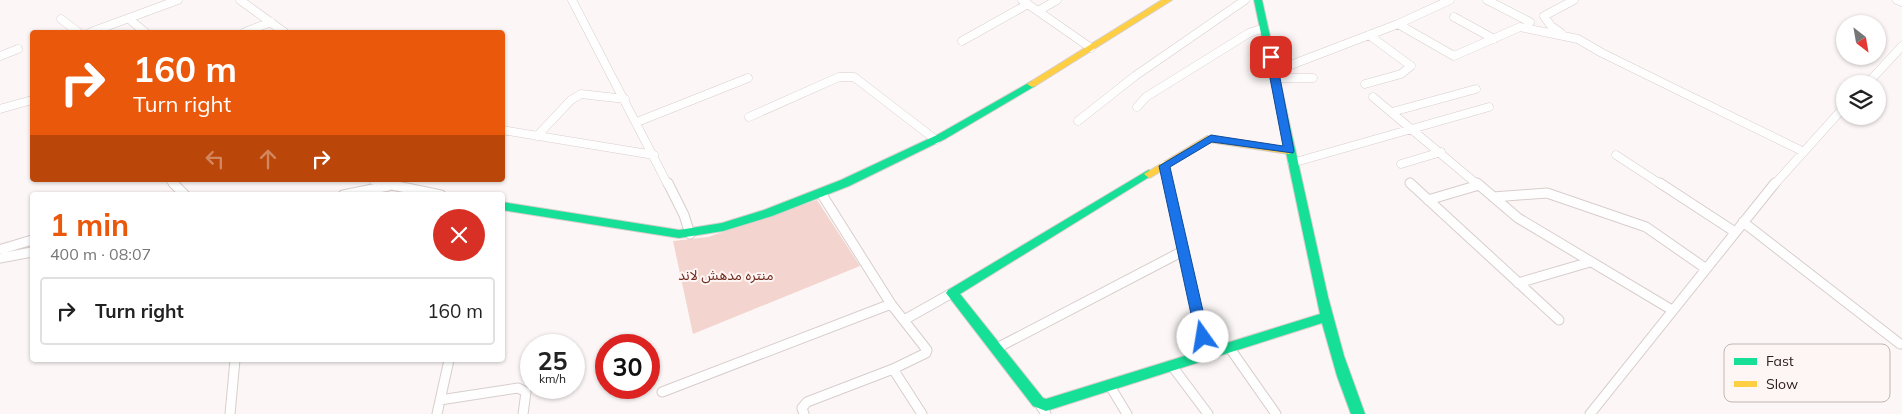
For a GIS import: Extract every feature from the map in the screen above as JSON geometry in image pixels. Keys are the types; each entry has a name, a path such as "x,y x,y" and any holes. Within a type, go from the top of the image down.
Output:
{"street":[{"path":"97,30 178,0"},
{"path":"240,0 281,30"},
{"path":"572,0 684,214 690,234"},
{"path":"1038,11 1057,0"},
{"path":"505,207 653,232 690,234 773,211 822,193 936,140 1168,0"},
{"path":"1078,121 1135,76 1245,0"},
{"path":"1258,0 1275,75 1289,151 1327,317 1342,374 1358,414"},
{"path":"1275,75 1398,24 1450,0"},
{"path":"1486,0 1530,22"},
{"path":"1552,0 1563,5"},
{"path":"1398,24 1454,56 1544,16 1574,0"},
{"path":"1897,0 1902,2"},
{"path":"962,41 1025,2 1091,48"},
{"path":"1544,16 1551,26 1565,36"},
{"path":"1454,17 1494,38"},
{"path":"61,19 75,30"},
{"path":"129,19 143,30"},
{"path":"250,30 271,22"},
{"path":"1520,27 1578,39 1602,54 1802,151"},
{"path":"1137,107 1146,96 1239,38 1264,28"},
{"path":"1365,84 1401,74 1411,66 1369,35"},
{"path":"1875,75 1902,46"},
{"path":"0,56 18,50"},
{"path":"1275,75 1313,78"},
{"path":"749,117 839,77 846,76 854,77 936,140"},
{"path":"637,122 748,78"},
{"path":"1392,112 1476,89"},
{"path":"537,136 571,100 581,94 625,99"},
{"path":"1373,97 1526,224 1672,310"},
{"path":"0,109 30,101"},
{"path":"1292,163 1489,106"},
{"path":"1590,414 1705,268 1802,151 1836,115"},
{"path":"505,131 654,155"},
{"path":"904,320 1211,138 1289,151"},
{"path":"1401,164 1441,152"},
{"path":"1616,156 1736,232"},
{"path":"1164,166 1206,354"},
{"path":"172,182 183,192"},
{"path":"378,182 389,186 424,192"},
{"path":"1410,183 1559,320"},
{"path":"1428,200 1479,185"},
{"path":"358,192 389,186"},
{"path":"1493,197 1537,192 1546,193 1646,227 1705,268"},
{"path":"804,414 802,408 807,402 893,369 926,353 927,350 891,304 822,193"},
{"path":"1743,222 1900,344"},
{"path":"1,253 30,241"},
{"path":"997,348 1183,251"},
{"path":"1,253 30,252"},
{"path":"1518,283 1590,262"},
{"path":"952,293 997,348 1046,414"},
{"path":"662,392 891,304"},
{"path":"1038,402 1042,405 1053,404 1327,317"},
{"path":"1229,347 1276,414"},
{"path":"230,414 234,362"},
{"path":"437,414 450,362"},
{"path":"1172,366 1208,414"},
{"path":"893,369 922,414"},
{"path":"1110,386 1128,414"},
{"path":"440,400 518,388 526,392 523,414"}],"green space":[{"name":"منتره مدهش لاند","path":"817,200 860,266 693,334 673,241 708,237"}],"traffic: fast":[{"path":"1258,0 1322,297 1332,337 1358,414"},
{"path":"505,206 679,234 723,227 768,213 845,183 941,137 1032,84"},
{"path":"1149,174 952,293 1038,402 1046,405 1327,317"}],"traffic: slow":[{"path":"1032,84 1168,0"},
{"path":"1149,174 1207,139 1289,151"}],"route":[{"path":"1203,337 1164,166 1211,138 1289,151 1271,57"}]}
